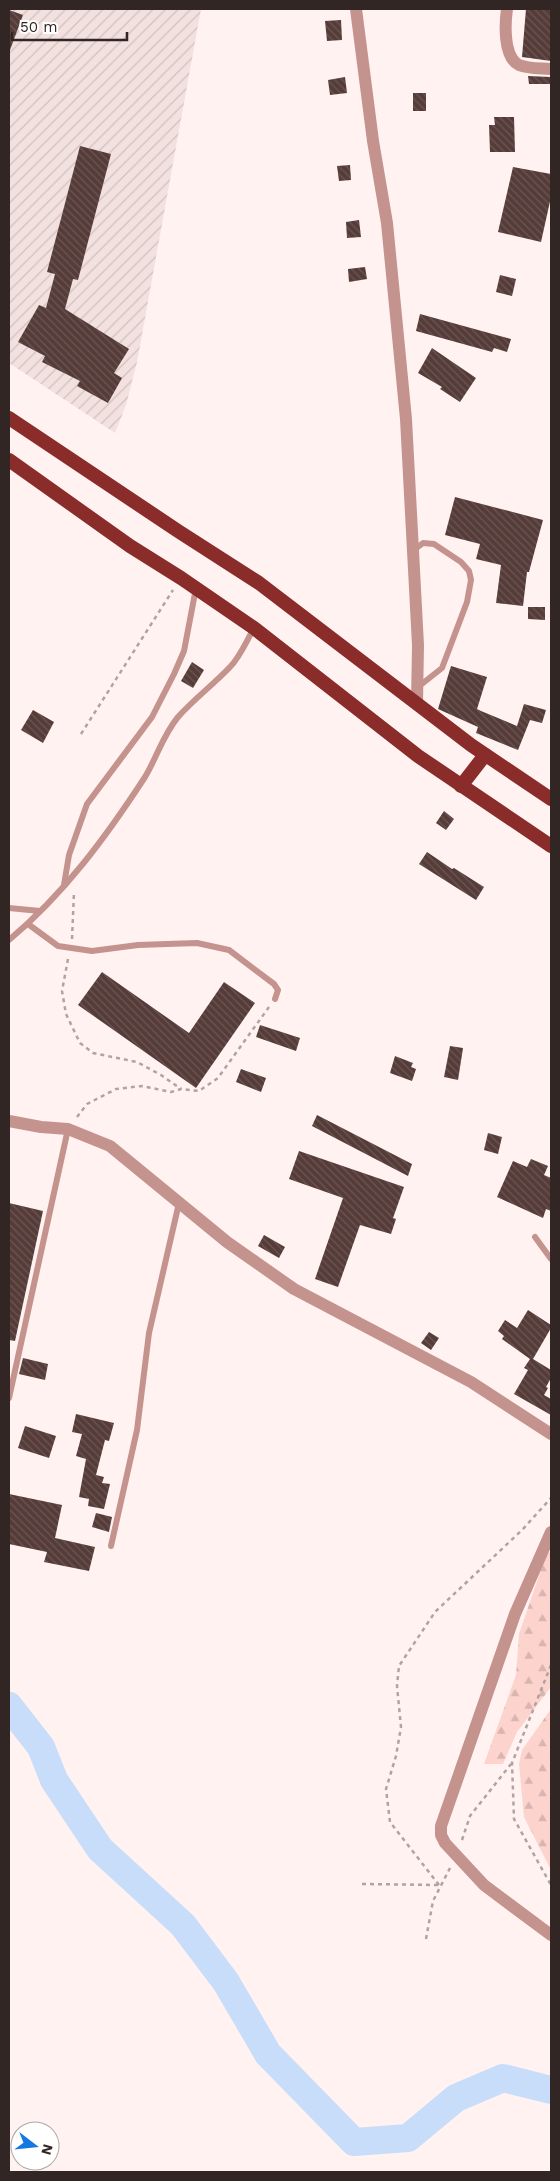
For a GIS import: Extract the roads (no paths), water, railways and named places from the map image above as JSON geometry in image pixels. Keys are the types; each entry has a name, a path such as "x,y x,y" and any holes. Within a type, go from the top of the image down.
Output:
{"highway":[{"path":"9,418 259,583 486,755 551,800"},
{"path":"9,460 130,546 254,628 418,756 551,846"},
{"path":"461,786 486,755"}],"street":[{"path":"356,9 373,142 387,223 406,419 418,645 417,703"},
{"path":"507,9 505,30 511,57 520,65 551,69"},
{"path":"9,1121 41,1128 68,1129 110,1146 227,1242 294,1289 472,1382 551,1434"},
{"path":"551,1532 515,1614 441,1826 441,1835 445,1843 484,1885 551,1935"}],"lane":[{"path":"413,551 423,543 434,544 461,562 469,571 471,580 467,602 442,668 417,688"},
{"path":"64,886 70,855 87,804 152,717 174,674 184,651 196,588"},
{"path":"9,940 28,924 64,886 102,840 146,774 165,736 178,717 232,666 254,628"},
{"path":"9,908 40,911"},
{"path":"28,924 58,946 92,951 138,945 197,943 229,950 274,984 278,990 275,999"},
{"path":"9,1398 68,1129"},
{"path":"111,1546 137,1430 149,1332 171,1230 179,1203"},
{"path":"535,1237 551,1259"}],"waterway":[{"path":"9,1706 41,1747 54,1780 100,1849 183,1925 226,1982 268,2054 354,2142 408,2138 456,2098 503,2078 551,2090"}]}
